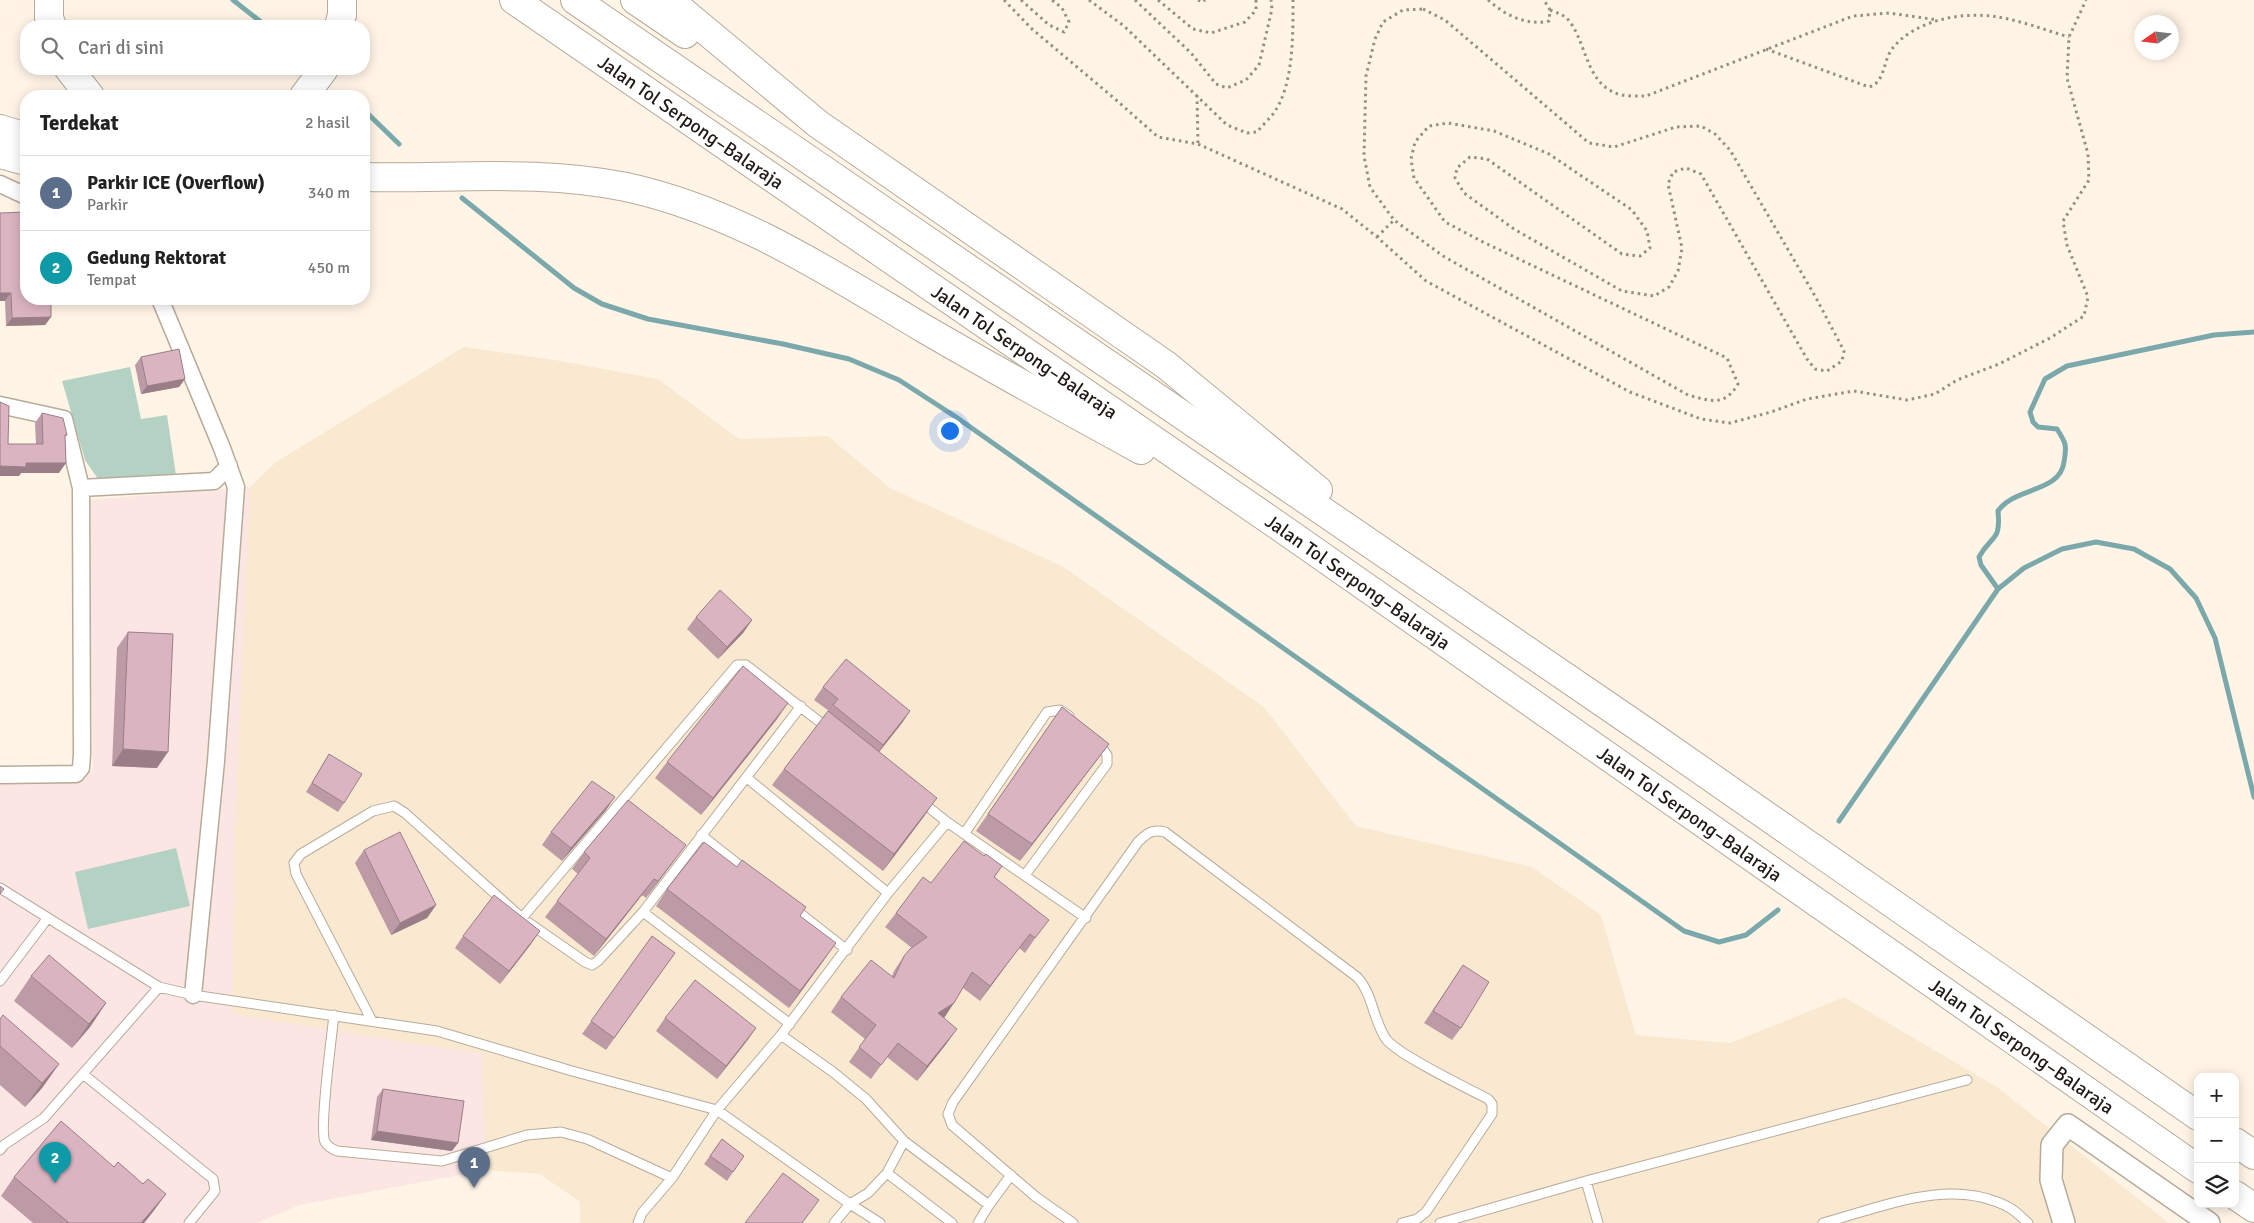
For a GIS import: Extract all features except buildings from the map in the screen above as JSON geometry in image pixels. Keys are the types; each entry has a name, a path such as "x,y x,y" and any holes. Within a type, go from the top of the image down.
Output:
{"highway":[{"path":"49,0 50,20"},
{"path":"341,20 342,0"},
{"name":"Jalan Tol Serpong–Balaraja","path":"514,0 1280,527 2194,1166"},
{"name":"Jalan Tol Serpong–Balaraja","path":"575,0 1646,732 2194,1113"},
{"path":"635,0 1166,365 1460,606"},
{"path":"669,0 818,124"},
{"path":"74,75 85,90"},
{"path":"308,90 320,75"},
{"path":"0,129 20,135"},
{"path":"0,154 20,159"},
{"path":"370,178 548,176 626,187 708,210 780,243 987,365 1280,527"},
{"path":"2239,1145 2254,1156"},
{"path":"2239,1198 2254,1208"}],"street":[{"path":"0,184 20,193"},
{"path":"162,305 236,487 216,760 193,995"},
{"path":"0,405 64,419 81,488 81,768 78,773 72,774 0,775"},
{"path":"81,488 214,481 229,466"},
{"path":"2064,1223 2051,1180 2052,1145 2068,1125 2209,1223"}],"lane":[{"path":"522,918 736,665 746,664 838,736"},
{"path":"372,1021 296,874 294,863 301,854 373,812 394,806 405,813 522,918 585,962 592,964 598,961 643,912 801,706"},
{"path":"964,834 1047,712 1060,710 1077,723"},
{"path":"1025,875 1107,764 1107,755 1090,733"},
{"path":"747,778 888,893"},
{"path":"913,795 947,822 1086,918"},
{"path":"638,1223 642,1213 672,1178 717,1110 790,1024 888,893 947,822"},
{"path":"1073,1223 1036,1197 1012,1174 952,1125 948,1118 949,1110 1138,842 1146,834 1153,831 1165,832 1357,977 1368,992 1381,1030 1393,1047 1488,1099 1492,1104 1492,1114 1431,1206 1417,1219 1402,1223"},
{"path":"701,835 754,877"},
{"path":"0,888 47,919 159,986 193,995 437,1031 572,1071 717,1110 880,1223"},
{"path":"785,901 847,950"},
{"path":"643,912 790,1024"},
{"path":"0,981 47,919"},
{"path":"0,1150 4,1145 44,1118 159,986"},
{"path":"334,1015 324,1120 325,1141 331,1148 442,1161 527,1135 561,1132 587,1139 672,1178"},
{"path":"781,1035 833,1072 866,1099 904,1141 989,1205"},
{"path":"83,1074 213,1179 215,1191 189,1223"},
{"path":"1440,1223 1586,1181 1967,1080"},
{"path":"834,1223 850,1204 868,1193 887,1173 904,1141"},
{"path":"887,1173 952,1223"},
{"path":"978,1223 1012,1174"},
{"path":"1586,1181 1598,1223"},
{"path":"1823,1223 1937,1193 1978,1196 2011,1208 2028,1223"}],"path":[{"path":"1004,0 1032,29 1115,98 1158,137 1198,144 1342,209 1377,237 1426,282 1630,392 1702,419 1730,423 1807,399 1854,391 1907,400 1935,394 1958,380 1999,364 2050,338 2084,316 2088,297 2067,245 2064,222 2089,180 2088,154 2067,78 2069,37 2086,0"},
{"path":"1021,0 1049,25 1064,32 1069,22 1062,8 1052,0"},
{"path":"1089,0 1124,26 1227,125 1247,133 1257,132 1274,113 1286,87 1293,28 1293,0"},
{"path":"1135,0 1190,53 1216,84 1227,88 1246,80 1259,64 1272,9 1271,0"},
{"path":"1158,0 1193,29 1211,33 1246,22 1256,10 1256,0"},
{"path":"1198,0 1204,2 1205,0"},
{"path":"1488,0 1498,9 1521,21 1538,24 1549,21 1550,10 1544,0"},
{"path":"1424,9 1445,20 1589,143 1614,147 1676,127 1701,126 1715,134 1730,150 1815,296 1844,351 1842,362 1828,371 1815,369 1807,359 1701,174 1686,168 1673,172 1668,184 1682,248 1678,271 1669,287 1654,296 1622,291 1514,229 1464,194 1455,178 1457,168 1470,157 1487,159 1622,254 1640,256 1650,248 1647,231 1632,210 1549,154 1494,131 1448,123 1429,126 1415,142 1411,159 1414,178 1445,222 1726,358 1738,384 1731,396 1714,402 1688,395 1460,266 1443,256 1394,220 1370,187 1364,156 1366,76 1375,39 1382,22 1403,10 1424,9"},
{"path":"1550,10 1561,14 1570,22 1599,82 1612,92 1628,96 1646,96 1853,16 1889,13 1938,20"},
{"path":"1766,49 1870,87 1876,85 1880,80 1891,50 1907,33 1938,20 1962,16 1996,16 2069,37"},
{"path":"1197,95 1198,144"},
{"path":"1377,237 1394,220"}],"shaded area":[{"path":"464,347 561,361 658,379 739,439 828,436 890,488 1062,566 1264,707 1356,826 1532,867 1601,915 1636,1035 1730,1043 1844,997 1997,1087 2169,1223 580,1223 580,1202 540,1174 486,1170 299,1205 257,1223 0,1223 0,783 75,783 85,779 93,769 89,500 250,487 276,462"},
{"path":"250,487 235,825 232,1014 482,1054 486,1170 299,1205 257,1223 0,1223 0,783 75,783 85,779 93,769 89,500"}],"green space":[{"path":"130,367 141,419 167,415 176,475 98,479 85,460 62,381"},
{"path":"176,848 190,906 88,929 75,872"}],"waterway":[{"path":"233,0 258,20"},
{"path":"370,116 399,144"},
{"path":"462,198 574,288 602,304 648,319 783,344 849,359 899,380 956,417 1684,931 1719,942 1746,935 1778,910"},
{"path":"1998,589 1981,565 1979,557 1997,533 1998,511 2005,503 2046,485 2061,472 2064,462 2065,444 2057,429 2038,427 2033,422 2030,412 2045,379 2067,366 2214,335 2254,332"},
{"path":"1839,821 1998,589 2024,568 2062,549 2096,542 2134,549 2170,569 2196,598 2215,638 2254,797"}],"place":[{"name":"Gedung Rektorat","path":"55,1183"},
{"name":"Parkir ICE (Overflow)","path":"474,1188"}]}
